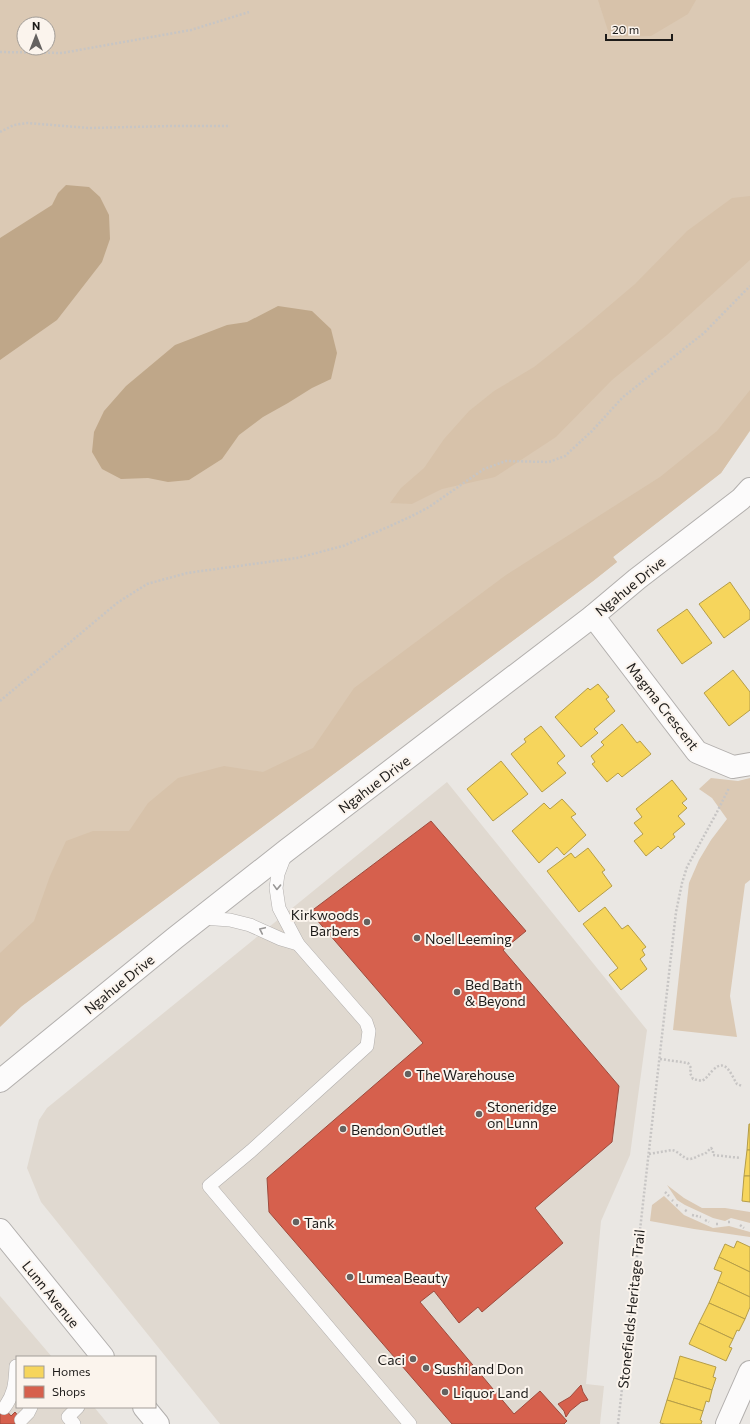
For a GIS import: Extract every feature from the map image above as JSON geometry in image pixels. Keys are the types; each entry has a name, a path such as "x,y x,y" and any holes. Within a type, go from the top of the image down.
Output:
{"main road":[{"name":"Ngahue Drive","path":"0,1082 287,850 593,616 637,579 741,498 750,489"},
{"name":"Magma Crescent","path":"593,616 697,752 732,767 750,764"},
{"name":"Lunn Avenue","path":"0,1230 102,1356"},
{"path":"727,1424 750,1372"},
{"path":"145,1408 158,1424"}],"lane":[{"path":"287,850 278,874 276,888 279,908 298,944 366,1022 369,1031 367,1046 251,1151 209,1186 410,1424"},
{"path":"202,918 230,920 250,925 281,939 298,944"},
{"path":"4,1408 10,1400 15,1386 16,1366"},
{"path":"21,1420 30,1408"},
{"path":"74,1424 68,1417 77,1408"}],"path":[{"path":"0,52 62,54 190,30 248,12"},
{"path":"0,132 14,125 28,123 89,128 230,126"},
{"path":"0,701 117,603 147,584 187,573 297,558 342,546 388,527 429,507 484,469 506,461 549,462 565,456 592,431 623,397 704,333 750,286"},
{"name":"Stonefields Heritage Trail","path":"618,1424 676,912 687,867 717,812 730,784"},
{"path":"660,1059 688,1063 691,1068 690,1073 693,1079 702,1081 707,1078 717,1066 725,1066 730,1070 737,1084 742,1086"},
{"path":"649,1154 672,1150 690,1159 697,1155 705,1154 711,1148 714,1155 741,1158"},
{"path":"666,1192 669,1196"},
{"path":"676,1205 680,1206"},
{"path":"692,1215 701,1217"},
{"path":"705,1220 709,1222"},
{"path":"740,1225 744,1228"}],"shaded area":[{"path":"0,0 750,0 750,431 721,473 613,557 617,562 0,1022"},
{"path":"598,0 696,0 688,14 651,36 610,37"},
{"path":"66,185 89,187 100,197 109,215 110,239 102,262 57,320 0,360 0,238 52,205 58,193"},
{"path":"750,196 750,260 667,335 612,380 556,437 495,477 442,489 412,504 390,503 401,488 424,468 444,439 469,411 494,391 534,367 582,329 635,284 687,231 732,198"},
{"path":"278,306 312,311 331,329 337,353 331,379 312,388 263,417 239,435 222,459 189,480 168,482 148,478 121,479 102,469 92,452 94,432 104,411 126,386 175,345 227,325 247,322"},
{"path":"750,390 750,430 721,473 613,557 617,562 22,1006 0,1027 0,953 34,921 50,876 66,841 93,831 129,831 148,803 178,778 224,766 263,772 313,748 354,688 506,575 660,477 717,431"},
{"path":"711,778 738,781 750,778 750,880 745,884 730,996 737,1037 673,1030 689,883 699,860 711,840 727,819 712,798 699,789"},
{"path":"447,782 647,1030 630,1155 601,1221 586,1384 604,1386 600,1424 220,1424 41,1202 27,1168 39,1120 47,1108"},
{"path":"667,1185 684,1198 702,1208 725,1208 750,1212 750,1223 731,1218 725,1221 713,1218 677,1200"},
{"path":"664,1196 684,1215 713,1228 729,1226 750,1232 750,1237 650,1221 652,1205"},
{"path":"0,1296 51,1356 16,1356 16,1408 95,1408 108,1424 0,1424"}],"building: Homes":[{"path":"730,582 750,611 750,619 724,638 699,604"},
{"path":"687,609 712,643 682,664 657,630"},
{"path":"733,670 750,692 750,710 729,726 704,693"},
{"path":"598,684 609,697 606,699 615,711 594,729 598,733 581,747 555,717 588,688 590,690"},
{"path":"622,724 637,743 640,741 651,754 622,777 618,773 607,782 592,764 595,762 591,756 604,745 601,742"},
{"path":"541,726 565,756 557,763 566,773 542,792 511,754 526,742 524,739"},
{"path":"501,761 528,794 493,821 467,789"},
{"path":"672,780 687,799 682,803 687,808 678,816 685,824 673,834 675,837 661,849 658,846 646,856 634,841 643,834 634,823 642,817 636,809"},
{"path":"562,799 576,814 571,817 586,835 564,855 557,847 539,863 512,831 544,803 550,809"},
{"path":"588,848 605,870 602,872 612,886 579,912 547,871 571,853 575,858"},
{"path":"605,907 622,929 628,925 646,947 642,950 645,955 640,959 647,969 621,990 609,975 618,968 583,924"},
{"path":"749,1124 750,1150 747,1150"},
{"path":"747,1150 750,1150 750,1176 744,1176"},
{"path":"744,1176 750,1176 750,1202 742,1201"},
{"path":"737,1241 750,1247 750,1272 719,1257 725,1244 734,1248"},
{"path":"719,1257 750,1272 750,1297 718,1282 722,1272 714,1269"},
{"path":"718,1282 750,1297 750,1307 745,1319 709,1303"},
{"path":"709,1303 745,1319 739,1331 737,1330 733,1339 699,1323"},
{"path":"699,1323 733,1339 729,1347 732,1348 726,1361 689,1344"},
{"path":"680,1356 716,1367 713,1377 716,1378 712,1390 674,1378"},
{"path":"674,1378 712,1390 709,1402 706,1401 703,1411 667,1400"},
{"path":"667,1400 703,1411 700,1420 702,1421 701,1424 660,1423"}],"building: Shops":[{"name":"Stoneridge on Lunn","path":"431,821 526,931 503,950 619,1086 612,1142 535,1208 563,1243 482,1312 478,1307 459,1323 434,1291 420,1302 514,1414 540,1391 567,1421 564,1424 452,1424 269,1212 267,1178 423,1043 310,912"},
{"path":"581,1385 588,1400 581,1402 570,1411 566,1417 564,1411 558,1404 570,1397"},
{"path":"0,1403 11,1416 15,1412 25,1424 0,1424"}],"place":[{"name":"Kirkwoods Barbers","path":"367,922"},
{"name":"Noel Leeming","path":"417,938"},
{"name":"Bed Bath & Beyond","path":"457,992"},
{"name":"The Warehouse","path":"408,1074"},
{"name":"Stoneridge on Lunn","path":"479,1114"},
{"name":"Bendon Outlet","path":"343,1129"},
{"name":"Tank","path":"296,1222"},
{"name":"Lumea Beauty","path":"350,1277"},
{"name":"Caci","path":"413,1359"},
{"name":"Sushi and Don","path":"426,1368"},
{"name":"Liquor Land","path":"445,1392"}]}
